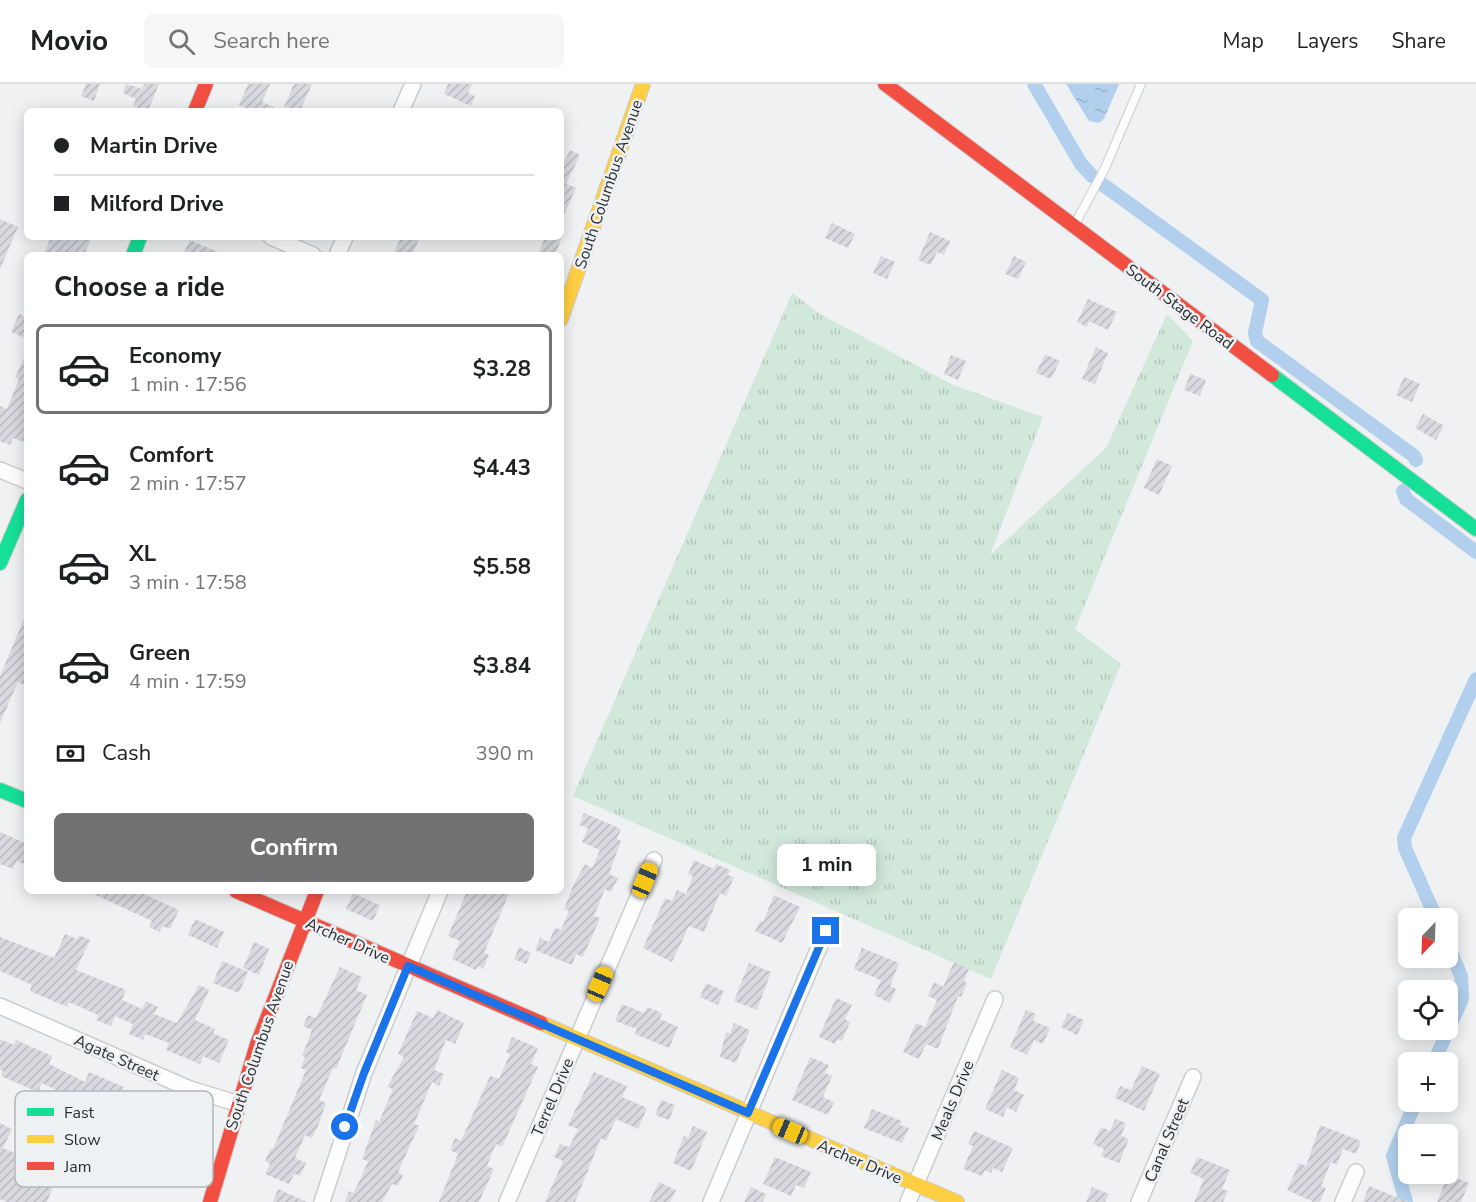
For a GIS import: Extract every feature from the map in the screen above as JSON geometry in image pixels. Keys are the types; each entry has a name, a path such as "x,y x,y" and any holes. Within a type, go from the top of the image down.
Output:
{"main road":[{"path":"196,108 206,84"},
{"name":"South Columbus Avenue","path":"564,311 586,250 621,137 643,84"},
{"name":"South Stage Road","path":"885,84 1476,529"},
{"path":"0,563 24,507"},
{"path":"0,790 24,800"},
{"name":"Archer Drive","path":"243,894 957,1202"},
{"name":"South Columbus Avenue","path":"210,1202 237,1103 266,1015 316,894"}],"street":[{"path":"402,108 413,84"},
{"path":"277,240 306,252"},
{"path":"0,470 24,480"},
{"name":"Terrel Drive","path":"507,1202 654,860"},
{"path":"322,1202 364,1073 439,894"},
{"path":"711,1202 826,931"},
{"name":"Meals Drive","path":"908,1202 995,999"},
{"name":"Agate Street","path":"0,1006 197,1091"},
{"name":"Canal Street","path":"1139,1202 1193,1077"},
{"name":"Agate Street","path":"213,1096 237,1103"},
{"path":"1343,1202 1356,1172"}],"lane":[{"path":"1074,226 1105,168 1141,84"}],"green space":[{"path":"792,293 822,315 953,385 1043,417 990,555 1106,448 1167,314 1193,341 1075,629 1121,664 991,979 573,796"}],"water":[{"path":"1066,84 1119,84 1104,119 1099,123 1089,121"}],"building":[{"path":"86,84 100,84 94,101 81,96"},
{"path":"126,84 142,89 144,84 159,84 149,108 133,106 136,99 123,93"},
{"path":"248,84 270,84 262,102 275,108 246,108 239,105"},
{"path":"294,84 312,84 301,108 284,107"},
{"path":"448,84 472,84 468,93 475,96 471,106 444,94"},
{"path":"570,150 580,155 566,184 576,188 564,214 564,162"},
{"path":"0,219 18,227 0,269"},
{"path":"832,223 855,234 848,248 825,238"},
{"path":"930,232 950,241 944,255 937,252 931,265 918,260"},
{"path":"50,240 91,240 85,252 44,252"},
{"path":"190,240 218,252 184,252"},
{"path":"400,240 419,240 413,252 394,252"},
{"path":"544,240 561,240 556,252 539,252"},
{"path":"881,256 895,262 887,279 873,273"},
{"path":"1014,256 1026,262 1018,279 1005,274"},
{"path":"1088,299 1117,312 1108,330 1089,321 1087,327 1077,322"},
{"path":"19,314 24,316 24,338 11,332"},
{"path":"1096,347 1108,353 1095,384 1082,379"},
{"path":"1045,354 1060,361 1051,379 1036,373"},
{"path":"951,355 966,361 958,380 944,374"},
{"path":"24,358 24,442 13,438 10,445 0,441 0,406 7,409 19,379 15,378"},
{"path":"1190,374 1206,380 1200,396 1184,390"},
{"path":"1404,377 1420,384 1412,402 1396,395"},
{"path":"1423,414 1444,426 1436,440 1415,428"},
{"path":"1157,459 1172,466 1159,495 1144,488"},
{"path":"24,619 24,685 18,682 0,723 0,676"},
{"path":"584,813 621,829 617,839 621,841 609,874 618,878 611,892 605,889 594,916 600,918 583,957 576,954 572,965 535,950 540,938 549,942 555,927 561,930 569,911 564,909 573,886 585,864 592,868 600,850 582,842 588,828 579,825"},
{"path":"0,832 24,843 24,864 17,861 13,869 0,864"},
{"path":"694,860 714,869 716,864 730,870 728,875 734,877 726,896 720,893 704,932 689,926 672,962 643,948 665,898 672,901 677,890 686,894 693,876 688,874"},
{"path":"94,894 144,894 179,910 170,929 162,926 160,932 149,927 152,921"},
{"path":"353,894 380,905 373,921 346,909"},
{"path":"466,894 509,894 484,953 489,955 483,969 478,966 476,970 452,959 460,941 448,936"},
{"path":"774,895 800,907 782,943 755,931 760,921 763,922"},
{"path":"195,919 224,932 217,948 188,935"},
{"path":"65,934 77,939 79,935 90,940 76,970 126,990 122,1000 142,1009 146,1001 158,1007 154,1014 177,1023 199,985 209,990 195,1020 215,1029 213,1033 229,1040 219,1063 203,1056 200,1064 166,1050 169,1043 145,1034 143,1040 129,1034 133,1024 115,1016 111,1026 96,1020 98,1015 69,1002 67,1007 30,991 32,985 0,971 0,937 54,958"},
{"path":"254,942 269,949 259,975 243,968"},
{"path":"519,947 531,953 526,964 514,959"},
{"path":"862,948 899,963 890,986 896,989 890,1003 874,995 881,980 854,969"},
{"path":"222,961 248,972 239,993 213,983"},
{"path":"954,962 969,969 964,981 967,983 961,997 958,996 938,1049 926,1044 919,1059 903,1052 916,1023 925,1027 937,1000 928,996 934,982 943,987"},
{"path":"749,963 771,972 757,1010 734,1001"},
{"path":"340,967 362,977 356,990 367,995 336,1069 333,1068 319,1100 326,1103 318,1126 312,1138 305,1135 295,1158 306,1163 300,1176 294,1174 289,1184 265,1174 270,1164 265,1161 271,1148 273,1149 306,1070 301,1068 305,1057 302,1056 312,1030 303,1026 308,1015 316,1018"},
{"path":"706,983 724,991 718,1005 700,997"},
{"path":"836,998 852,1005 845,1019 850,1022 842,1041 837,1039 835,1044 819,1037"},
{"path":"622,1004 644,1013 647,1007 662,1013 660,1019 678,1027 669,1048 635,1034 637,1029 615,1021"},
{"path":"437,1010 464,1023 455,1044 446,1040 434,1070 444,1074 439,1086 432,1082 414,1124 419,1126 398,1172 403,1175 398,1186 392,1184 382,1202 345,1202 349,1191 353,1193 368,1161 362,1159 376,1120 379,1122 393,1089 387,1087 404,1057 398,1054 417,1011 433,1018"},
{"path":"1026,1010 1036,1014 1033,1021 1050,1028 1043,1044 1034,1040 1027,1055 1010,1047"},
{"path":"1068,1013 1084,1020 1077,1035 1061,1027"},
{"path":"734,1023 750,1030 736,1063 720,1057 726,1032 730,1034"},
{"path":"512,1037 538,1048 531,1064 538,1067 502,1147 496,1144 487,1166 494,1169 479,1202 439,1202 458,1154 450,1150 455,1138 461,1141 490,1076 499,1079 510,1054 506,1052"},
{"path":"0,1039 14,1045 16,1040 52,1056 49,1064 85,1082 89,1072 124,1087 122,1091 58,1091 42,1083 38,1091 36,1091 1,1076 3,1071 0,1070"},
{"path":"810,1057 829,1065 825,1073 832,1076 823,1097 834,1102 828,1115 792,1100"},
{"path":"1142,1066 1160,1074 1144,1111 1115,1098 1120,1086 1131,1090"},
{"path":"1002,1070 1019,1078 1014,1090 1024,1095 1016,1112 1007,1107 1003,1117 985,1109"},
{"path":"594,1072 627,1086 622,1097 647,1108 638,1129 616,1119 606,1141 601,1138 575,1202 545,1202 563,1161 554,1157 560,1144 569,1147 578,1129 568,1125"},
{"path":"661,1100 675,1105 669,1120 655,1115"},
{"path":"872,1109 902,1121 900,1125 909,1128 902,1143 864,1128"},
{"path":"1115,1119 1126,1123 1121,1136 1129,1139 1119,1163 1101,1156 1104,1149 1093,1144 1101,1127 1110,1131"},
{"path":"0,1123 12,1129 3,1148 15,1153 15,1187 53,1187 47,1202 7,1202 0,1199"},
{"path":"1320,1125 1361,1141 1356,1154 1343,1149 1337,1165 1331,1162 1321,1186 1326,1188 1320,1202 1314,1202 1287,1190 1299,1163 1306,1166"},
{"path":"693,1126 707,1132 691,1171 673,1163 684,1136 688,1138"},
{"path":"974,1131 1013,1148 1002,1172 993,1168 991,1173 985,1170 982,1176 963,1169 973,1146 968,1144"},
{"path":"775,1157 811,1172 804,1188 796,1185 791,1196 763,1184"},
{"path":"1197,1157 1230,1170 1222,1189 1228,1191 1223,1202 1194,1202 1204,1179 1190,1173"},
{"path":"1458,1179 1469,1183 1461,1202 1437,1202 1444,1184 1458,1184"},
{"path":"659,1182 676,1190 670,1202 649,1202"},
{"path":"1369,1186 1408,1202 1363,1202"},
{"path":"751,1187 766,1194 763,1202 744,1202"},
{"path":"1092,1187 1109,1194 1105,1202 1086,1202"},
{"path":"278,1189 307,1202 273,1202"}],"waterway":[{"path":"1034,84 1081,164 1092,176"},
{"path":"1102,184 1262,300 1255,333 1257,341 1414,456 1416,460"},
{"path":"1403,491 1406,499 1476,552"},
{"path":"1432,908 1405,848 1404,838 1476,679"},
{"path":"1438,1052 1462,999 1461,976 1458,968"},
{"path":"1406,1202 1393,1156 1411,1112"}],"traffic: fast":[{"path":"134,252 139,240"},
{"path":"1272,375 1476,529"},
{"path":"0,563 24,507"},
{"path":"0,790 24,800"}],"traffic: slow":[{"path":"564,310 643,84"},
{"path":"541,1023 957,1202"}],"traffic: jam":[{"path":"196,108 206,84"},
{"path":"885,84 1272,375"},
{"path":"243,894 541,1023"},
{"path":"210,1202 257,1044 316,894"}],"route":[{"path":"345,1127 364,1073 408,966 748,1113 826,931"}]}
